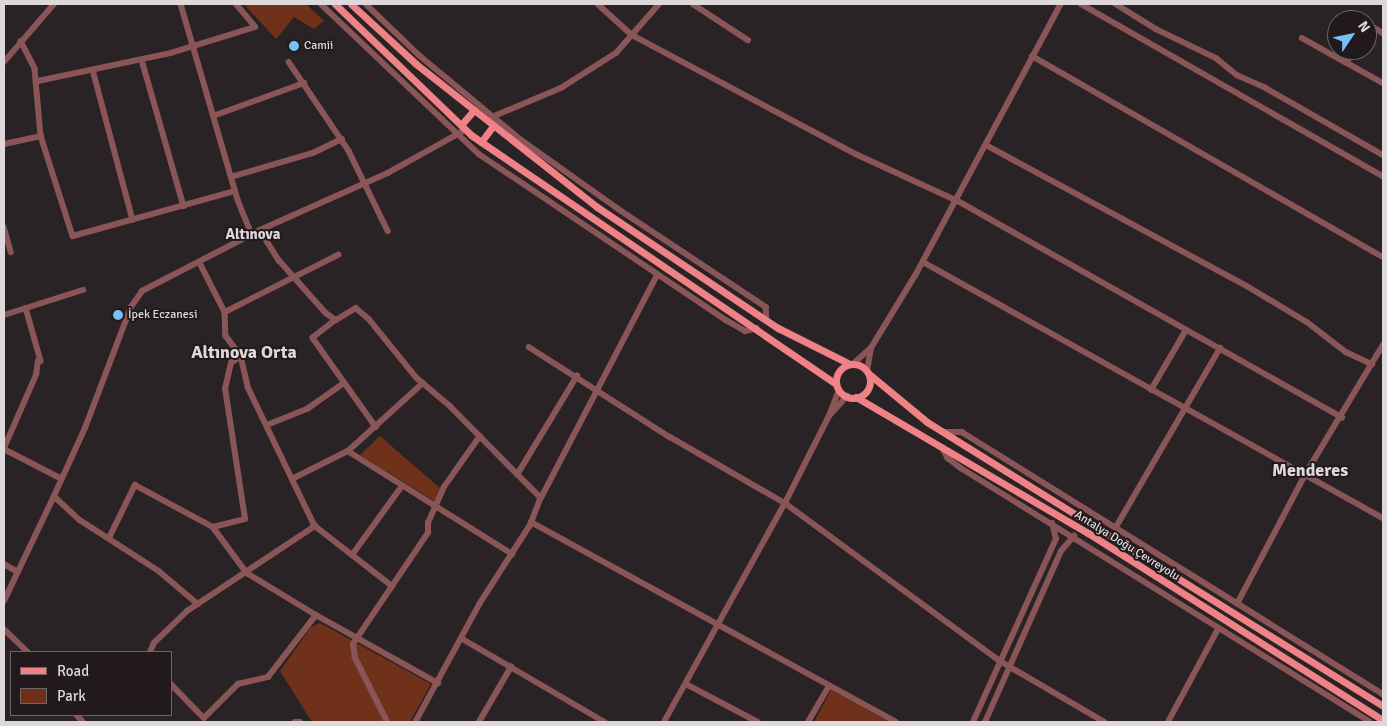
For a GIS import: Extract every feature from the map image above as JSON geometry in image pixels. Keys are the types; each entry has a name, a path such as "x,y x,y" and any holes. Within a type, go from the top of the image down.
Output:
{"main road":[{"path":"335,4 463,128 481,142 757,328 847,396 856,397 868,389 868,373 766,321 597,207 416,64 352,4"},
{"path":"463,128 474,110"},
{"path":"481,142 494,125"},
{"path":"837,387 841,369 852,364"},
{"name":"Antalya Doğu Çevreyolu","path":"868,373 943,432 1383,706"},
{"name":"Antalya Doğu Çevreyolu","path":"856,397 941,445 1088,533 1383,720"}],"street":[{"path":"4,62 54,4"},
{"path":"181,4 235,191 252,235"},
{"path":"38,81 142,60 194,47 255,27 236,4"},
{"path":"321,4 479,154 745,331 757,328"},
{"path":"366,4 419,55 573,179 766,307 766,321"},
{"path":"598,4 632,35 858,155 958,201 1342,417"},
{"path":"485,118 561,88 616,52 660,4"},
{"path":"694,4 748,40"},
{"path":"852,364 871,348 923,262 958,201 1032,56 1061,4"},
{"path":"1081,4 1383,176"},
{"path":"1116,4 1156,29 1216,58 1237,75 1264,87 1383,155"},
{"path":"1302,38 1383,83"},
{"path":"21,41 30,55 38,81 41,136 73,236 235,191"},
{"path":"1032,56 1383,257"},
{"path":"142,60 184,206"},
{"path":"288,62 342,139 388,232"},
{"path":"93,70 133,220"},
{"path":"214,116 304,83"},
{"path":"4,601 62,479 131,307 142,291 200,263 260,230 365,183 458,134 463,128"},
{"path":"4,144 41,136"},
{"path":"231,177 313,152 342,139"},
{"path":"986,145 1247,286 1307,322 1346,352 1372,364"},
{"path":"4,227 11,252"},
{"path":"260,230 292,276 336,320"},
{"path":"225,312 292,276 338,255"},
{"path":"923,262 1184,408 1306,473 1383,518"},
{"path":"200,263 225,312 226,336 241,356 248,387 315,526 392,586"},
{"path":"416,722 461,638 531,522 541,498 657,274"},
{"path":"4,315 83,290"},
{"path":"26,308 39,361 36,374 4,448 62,479"},
{"path":"376,427 313,338 336,320 356,308 385,334 424,383 541,498"},
{"path":"1152,390 1186,330"},
{"path":"1237,604 1306,473 1342,417 1383,345"},
{"path":"529,347 598,389 670,437 785,503 1000,661 1105,722"},
{"path":"868,373 871,348"},
{"path":"1116,527 1220,348"},
{"path":"213,527 245,519 224,389 231,363 241,356"},
{"path":"517,475 577,376"},
{"path":"267,425 307,409 344,383"},
{"path":"292,479 348,451 424,383"},
{"path":"664,722 785,503 829,416 837,387"},
{"path":"829,416 847,396"},
{"path":"943,432 962,432 1383,694"},
{"path":"387,722 356,658 353,644 428,533 435,508 444,487 480,436"},
{"path":"941,445 948,458 961,468 1074,536 1218,631 1370,722"},
{"path":"348,451 435,508 512,554"},
{"path":"110,538 135,485 213,527 247,573 316,615 438,683"},
{"path":"352,555 402,486"},
{"path":"54,496 80,520 110,538 198,604"},
{"path":"531,522 896,722"},
{"path":"973,722 1056,539 1052,523"},
{"path":"150,651 154,643 198,604 315,526"},
{"path":"985,722 1061,550 1074,536"},
{"path":"4,564 18,572"},
{"path":"172,685 202,720 238,684 268,678 316,615"},
{"path":"4,629 27,651"},
{"path":"1168,722 1218,631"},
{"path":"461,638 605,722"},
{"path":"479,722 511,668"},
{"path":"686,684 758,722"},
{"path":"808,722 829,686"},
{"path":"295,722 300,722"}],"green space":[{"path":"244,4 306,4 324,21 314,29 294,17 276,39"},
{"path":"380,436 441,489 436,502 360,455"},
{"path":"320,623 431,684 410,722 312,722 280,671 311,627"},
{"path":"831,690 889,722 814,722"}],"place":[{"name":"Camii","path":"294,46"},
{"name":"İpek Eczanesi","path":"118,315"}],"district":[{"name":"Altınova","path":"253,235"},
{"name":"Altınova Orta","path":"244,352"},
{"name":"Menderes","path":"1310,470"}]}
